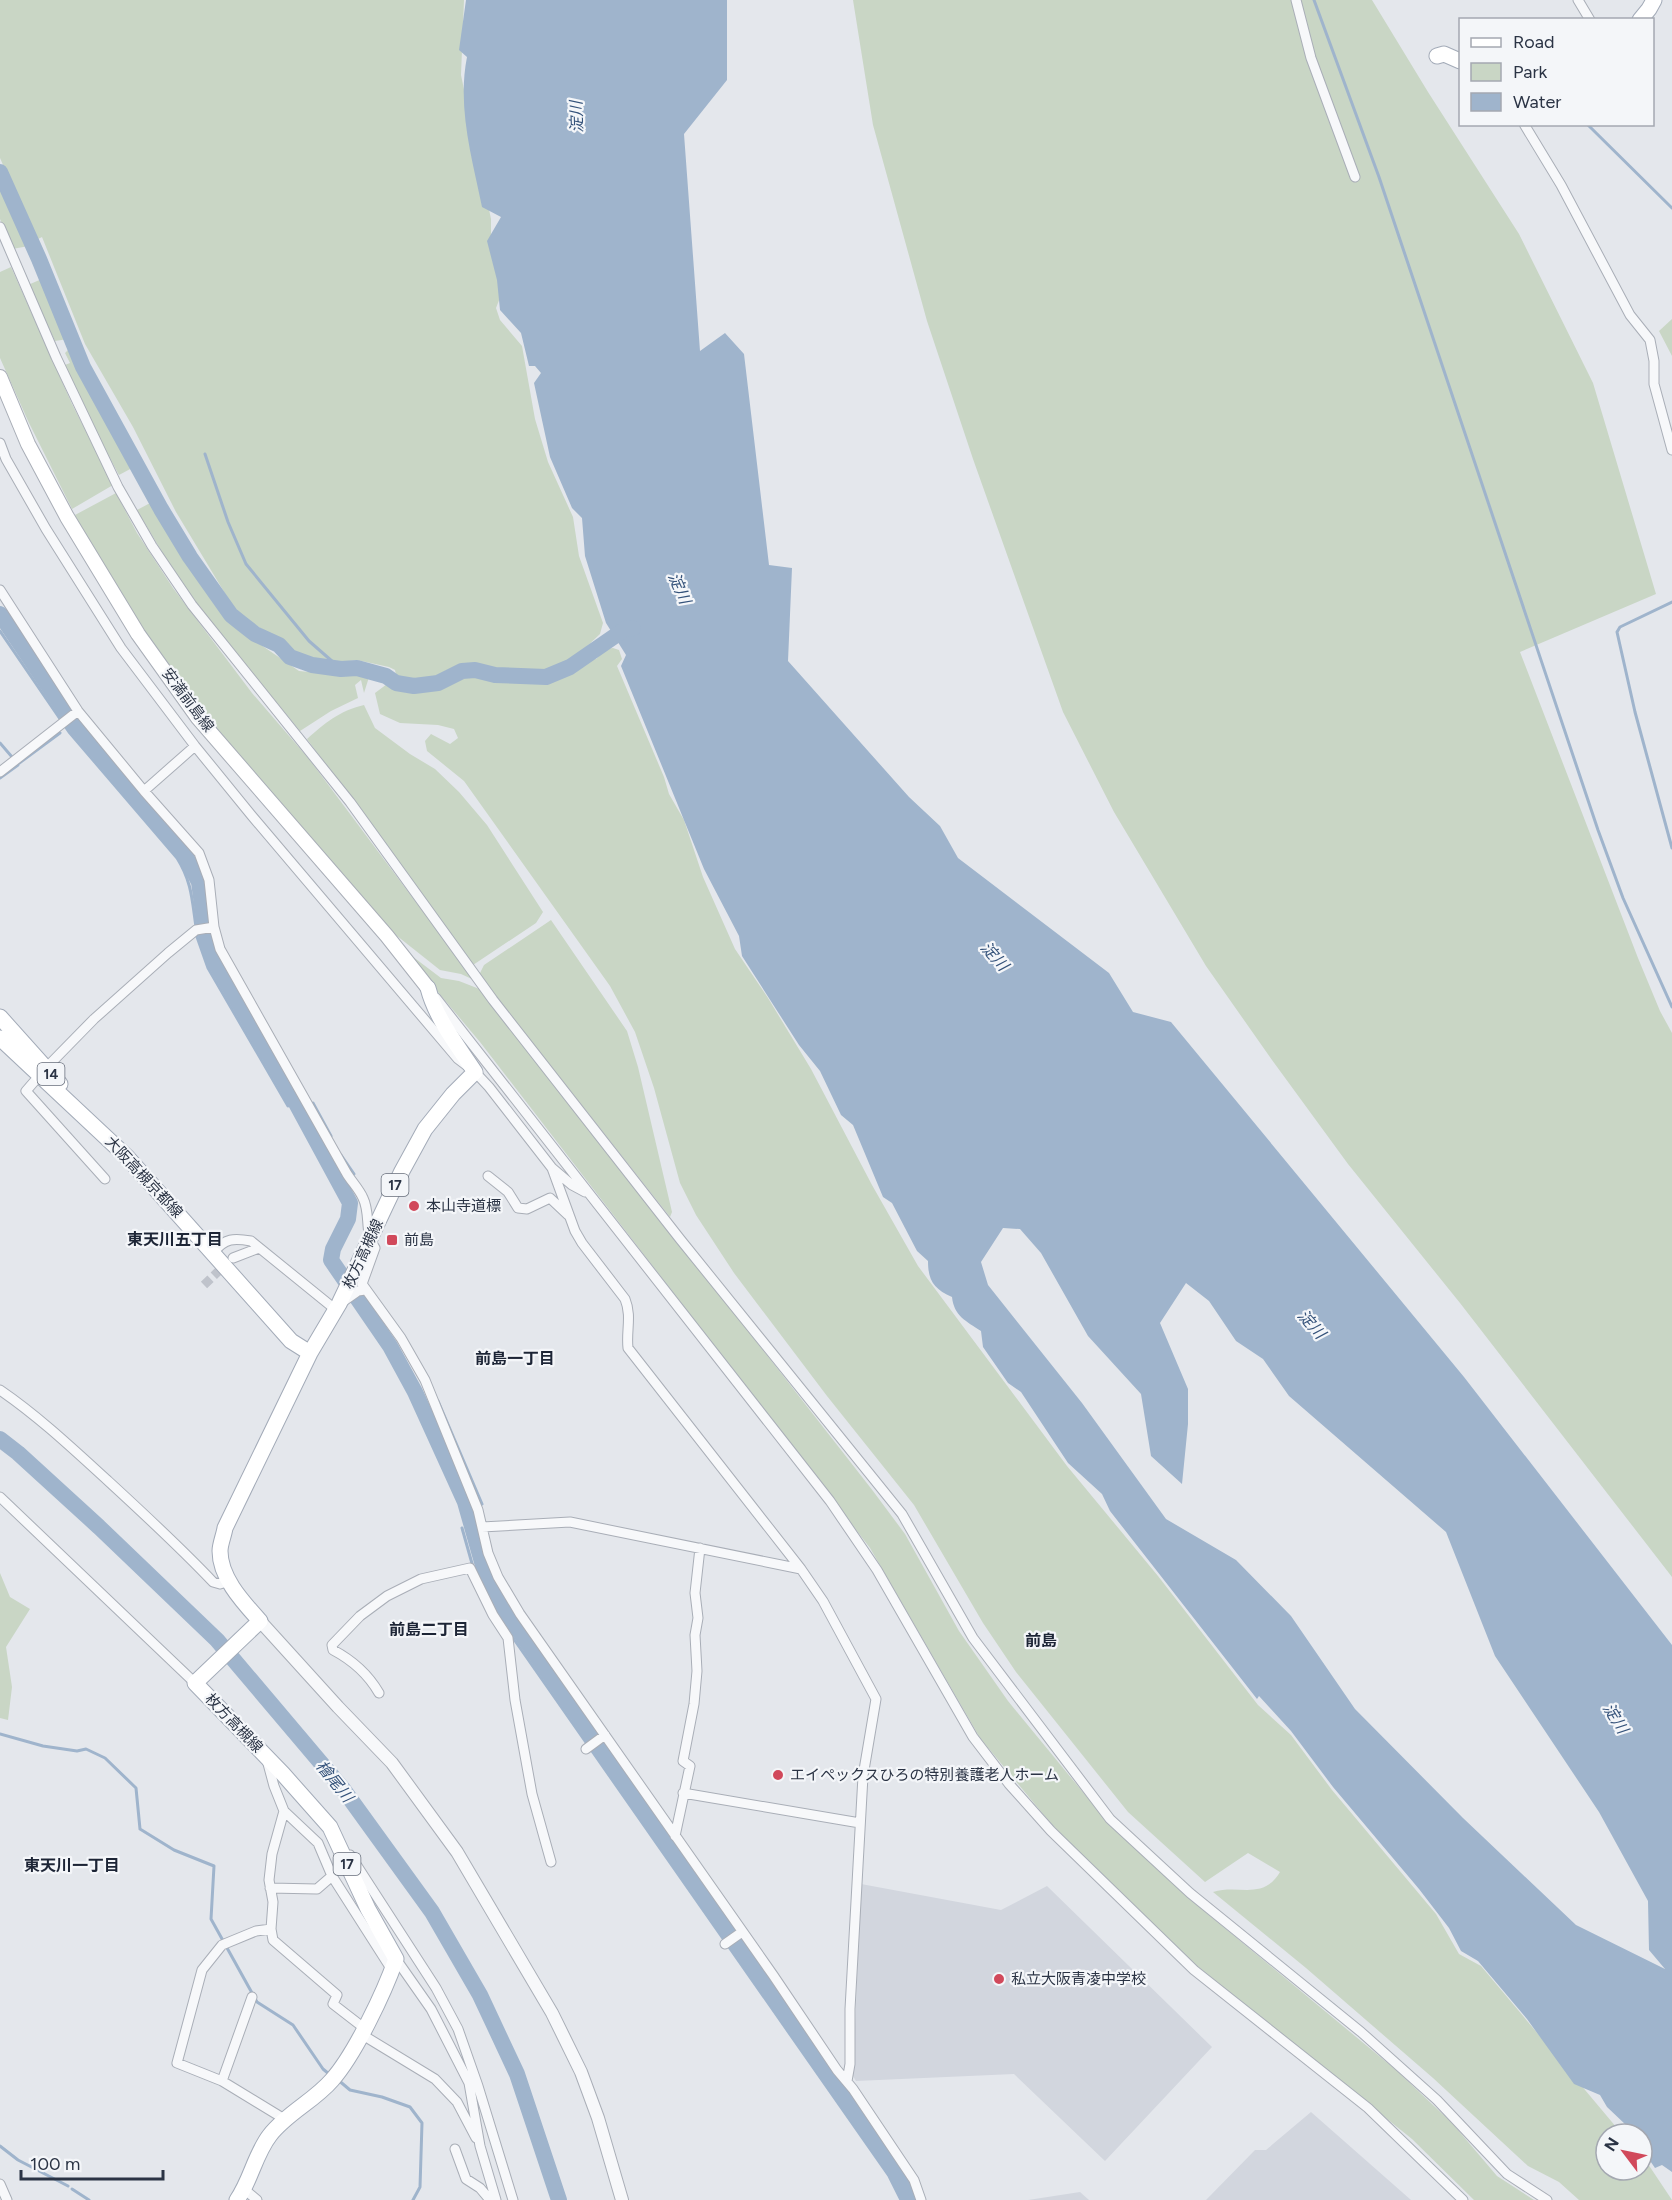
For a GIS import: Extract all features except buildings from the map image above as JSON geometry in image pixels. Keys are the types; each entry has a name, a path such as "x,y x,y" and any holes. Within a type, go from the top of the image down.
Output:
{"main road":[{"path":"1642,18 1654,0"},
{"path":"1437,56 1444,54 1459,61"},
{"name":"安満前島線","path":"0,377 28,444 67,517 138,634 198,718 387,936 428,988"},
{"path":"428,988 431,1001 443,1023 475,1072"},
{"name":"大阪高槻京都線","path":"0,1017 42,1072"},
{"name":"大阪高槻京都線","path":"0,1038 42,1072 128,1157 291,1341 310,1353"},
{"name":"枚方高槻線","path":"394,1965 330,1827 267,1757 195,1683 260,1621 240,1598 230,1581 220,1551 225,1528 310,1353 337,1307 402,1171 425,1129 453,1094 475,1072"},
{"path":"240,2194 259,2153 271,2134 312,2100 334,2077 362,2031 389,1980 394,1965"}],"street":[{"path":"1296,0 1311,58 1355,177"},
{"path":"1578,0 1589,18"},
{"path":"1525,126 1567,195 1630,315 1650,340 1654,361 1654,384 1672,450"},
{"path":"0,227 84,420 118,487 152,546 192,605 350,802 493,1000 680,1239 902,1514 974,1638 1110,1820 1190,1893 1361,2032 1437,2100 1507,2174 1547,2200"},
{"path":"0,443 6,459 46,529 121,648 195,746 458,1059 489,1087 552,1168 572,1185 589,1194"},
{"path":"0,590 4,607 78,711 199,853 209,880 214,927 220,949 346,1174 363,1198 367,1213 369,1241 375,1248 375,1252 362,1284 401,1338 425,1380 474,1500 488,1553 498,1577 520,1614 837,2070 847,2081 914,2180 921,2200"},
{"path":"0,772 78,711"},
{"path":"144,791 195,746"},
{"path":"105,1179 26,1091 94,1019 196,930 214,927"},
{"path":"428,988 830,1501 877,1570 973,1737 1016,1792 1051,1831 1194,1970 1368,2108 1463,2200"},
{"path":"552,1168 569,1216 582,1243 625,1299 629,1309 626,1336 628,1348 801,1569 823,1601 876,1699 863,1776 850,2009 850,2064 847,2081"},
{"path":"488,1176 508,1192 518,1208 527,1209 550,1198 569,1216"},
{"path":"214,1252 222,1242 235,1238 251,1241 337,1307 358,1291 365,1290"},
{"path":"233,1258 259,1248"},
{"path":"0,1390 21,1404 63,1439 173,1541 213,1582 220,1584 230,1581"},
{"path":"0,1497 195,1683"},
{"path":"482,1527 570,1522 801,1569"},
{"path":"675,1836 690,1766 683,1761 694,1704 697,1671 694,1635 698,1618 694,1593 700,1548"},
{"path":"379,1693 372,1682 348,1658 333,1650 332,1645 337,1638 360,1616 387,1596 421,1579 470,1568 493,1615 508,1638 514,1700 532,1794 551,1862"},
{"path":"480,1587 498,1577"},
{"path":"260,1621 392,1763 457,1852 552,2013 581,2072 598,2118 622,2200"},
{"path":"586,1749 605,1735"},
{"path":"267,1757 274,1786 284,1811 318,1843 333,1876 394,1965 431,2009 468,2083 480,2146 496,2200"},
{"path":"683,1793 860,1823"},
{"path":"284,1811 272,1854 269,1880 273,1902 271,1929 273,1940 338,1995 333,2004 362,2031 435,2079 457,2102 480,2146"},
{"path":"330,1827 436,1988 458,2029 478,2085 513,2200"},
{"path":"270,1888 317,1889 333,1876"},
{"path":"271,1929 256,1931 222,1945 202,1970 177,2063 222,2081 286,2120"},
{"path":"725,1944 742,1932"},
{"path":"222,2081 252,1997"},
{"path":"455,2149 466,2179 480,2188 490,2200"},
{"path":"0,2184 7,2200"},
{"path":"240,2194 257,2200"}],"shaded area":[{"name":"私立大阪青凌中学校","path":"861,1884 1001,1910 1047,1886 1212,2047 1105,2161 1014,2074 856,2081 853,2076"},
{"path":"1311,2112 1411,2200 1206,2200 1255,2150 1266,2150"},
{"path":"1080,2192 1089,2200 1028,2200"}],"green space":[{"path":"0,0 464,0 461,75 491,219 491,239 505,285 496,308 500,320 522,346 535,419 548,462 573,517 579,556 603,623 600,634 580,653 551,670 504,672 484,665 462,664 445,671 434,681 419,682 397,679 395,670 389,667 357,660 325,664 297,659 281,640 238,615 176,512 133,427 85,344 42,237 36,240 0,158"},
{"path":"853,0 1372,0 1519,234 1593,383 1656,594 1520,652 1638,958 1660,1011 1672,1033 1672,1577 1460,1303 1348,1164 1272,1060 1206,966 1114,812 1063,712 973,459 927,321 873,125"},
{"path":"0,177 29,246 12,249 0,219"},
{"path":"11,267 72,404 113,485 72,509 0,358 0,272"},
{"path":"44,278 68,339 55,341 28,285"},
{"path":"1672,319 1672,356 1659,331"},
{"path":"70,348 134,467 119,475 65,365 70,363 65,353"},
{"path":"116,493 137,533 173,588 252,693 309,759 474,980 461,974 440,970 382,924 206,719 154,647 107,573 75,515"},
{"path":"152,502 194,572 229,618 264,647 299,671 338,675 363,669 370,674 364,693 361,680 355,685 358,698 331,711 300,731 204,614 168,562 137,510"},
{"path":"606,649 619,650 622,659 617,666 669,794 684,820 703,877 735,949 811,1069 918,1266 1067,1466 1158,1576 1258,1705 1291,1735 1332,1790 1436,1914 1459,1954 1481,1966 1612,2122 1594,2122 1594,2182 1654,2182 1654,2173 1672,2200 1579,2200 1559,2182 1528,2166 1433,2078 1306,1968 1213,1892 1258,1889 1273,1881 1280,1872 1248,1853 1205,1882 1128,1812 1016,1672 983,1623 914,1505 827,1396 734,1273 696,1215 680,1183 654,1088 635,1032 610,986 464,781 427,751 425,741 431,734 450,744 458,738 454,729 438,725 400,723 380,714 375,693 387,684 409,693 476,675 526,682 545,681 560,677 585,661 596,659"},
{"path":"364,705 375,728 435,769 459,792 487,825 543,912 536,923 473,965 307,739 333,718"},
{"path":"551,920 627,1031 638,1067 672,1212 670,1217 479,975 484,965"},
{"path":"400,947 441,978 459,981 482,990 873,1491 905,1534 959,1631 1008,1701 1091,1802 1141,1854 1209,1915 1396,2070 1452,2123 1497,2176 1534,2200 1474,2200 1412,2139 1198,1967 1058,1832 980,1738 870,1548 480,1042"},
{"path":"0,1573 10,1597 30,1609 6,1647 12,1687 8,1720 0,1718"}],"water":[{"name":"淀川","path":"466,0 727,0 727,80 684,134 700,351 725,333 744,354 769,565 792,568 788,661 909,797 940,826 958,858 1109,973 1133,1012 1171,1022 1464,1377 1672,1645 1672,2172 1662,2165 1654,2167 1654,2122 1623,2122 1607,2107 1600,2095 1574,2084 1527,2019 1478,1961 1461,1951 1449,1928 1419,1889 1333,1787 1291,1731 1259,1696 1257,1699 1110,1511 1102,1494 1068,1463 1021,1392 1008,1383 983,1347 981,1331 958,1313 952,1297 933,1284 928,1261 917,1251 892,1203 883,1197 853,1125 841,1115 820,1071 799,1045 742,956 739,936 704,869 621,666 626,655 606,623 585,556 582,518 572,508 550,457 534,383 541,373 535,366 529,366 521,333 500,310 497,280 487,241 501,217 482,207 470,151 464,95 467,57 459,50","holes":["1003,1228 1020,1229 1041,1253 1088,1336 1141,1394 1151,1456 1182,1484 1188,1424 1188,1389 1160,1323 1186,1283 1209,1301 1236,1341 1263,1359 1289,1396 1446,1532 1495,1656 1599,1812 1648,1901 1649,1950 1665,1969 1576,1925 1463,1818 1355,1709 1291,1616 1236,1560 1166,1519 1082,1403 988,1285 981,1262"]}],"waterway":[{"path":"1314,0 1379,177 1598,830 1623,898 1672,1007"},
{"path":"1589,126 1672,208"},
{"path":"0,172 39,259 83,367 161,509 190,557 231,615 255,634 279,645 290,657 312,665 341,669 357,668 386,676 396,683 414,686 438,683 462,671 475,670 495,675 546,677 570,667 625,629 633,628"},
{"path":"205,454 228,522 246,564 309,641 341,669"},
{"path":"1672,602 1620,627 1617,632 1635,712 1672,848"},
{"path":"0,614 74,724 184,853 199,882 207,943 216,964 285,1083 350,1203 348,1219 333,1249 331,1260 390,1346 415,1392 465,1502 486,1576 499,1602 898,2175 911,2200"},
{"path":"0,631 69,732 177,858 189,883 196,927"},
{"path":"0,743 18,764 60,733"},
{"path":"0,778 18,765"},
{"path":"196,934 208,968 288,1106"},
{"path":"313,1103 331,1136"},
{"path":"341,1155 354,1174"},
{"path":"438,1401 482,1504"},
{"name":"檜尾川","path":"0,1439 99,1527 217,1640 343,1789 432,1912 480,1995 517,2074 559,2200"},
{"path":"462,1528 473,1567"},
{"path":"511,1635 889,2176 901,2200"},
{"path":"0,1734 43,1746 77,1751 86,1749 105,1758 136,1788 140,1829 174,1850 214,1866 211,1919 257,2002 293,2025 323,2069 329,2074"},
{"path":"337,2079 350,2090 382,2097 410,2107 422,2123 420,2187 413,2200"},
{"path":"0,2146 18,2160 68,2186"},
{"path":"72,2189 89,2200"}],"tunnel":[{"path":"204,1285 227,1263"}],"place":[{"name":"本山寺道標","path":"414,1206"},
{"name":"前島","path":"392,1240"},
{"name":"エイぺックスひろの特別養護老人ホーム","path":"778,1775"},
{"name":"私立大阪青凌中学校","path":"999,1979"}],"district":[{"name":"東天川五丁目","path":"175,1239"},
{"name":"前島一丁目","path":"515,1358"},
{"name":"前島二丁目","path":"429,1629"},
{"name":"前島","path":"1041,1640"},
{"name":"東天川一丁目","path":"72,1865"}]}
